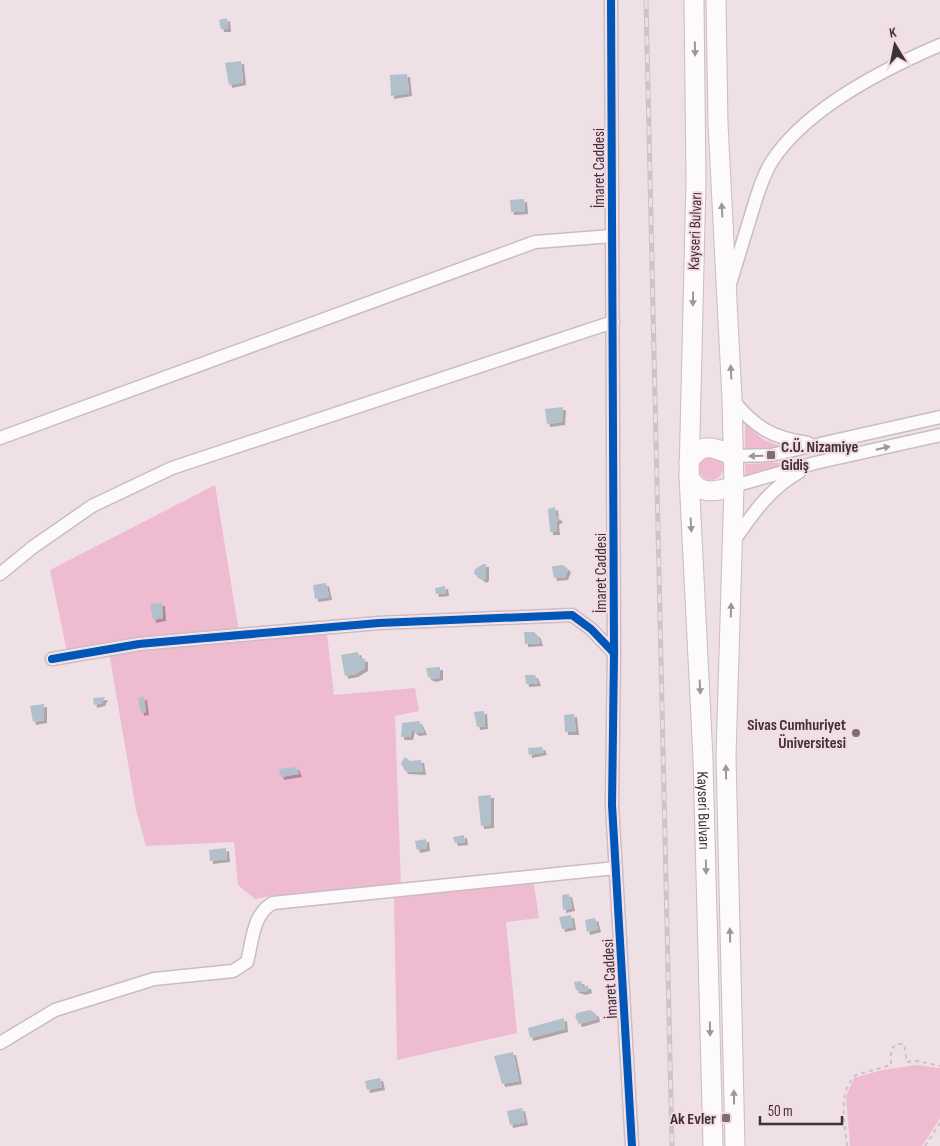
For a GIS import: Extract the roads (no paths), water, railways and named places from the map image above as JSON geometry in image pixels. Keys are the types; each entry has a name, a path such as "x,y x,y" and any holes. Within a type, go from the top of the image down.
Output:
{"highway":[{"name":"Kayseri Bulvarı","path":"694,0 696,181 689,469 703,759 713,1146"},
{"name":"Kayseri Bulvarı","path":"716,0 718,124 734,456"},
{"path":"709,447 719,449 734,456 734,486 703,491 695,486 689,469 695,453 709,447"},
{"name":"Kayseri Bulvarı","path":"734,486 726,756 735,1146"}],"street":[{"name":"İmaret Caddesi","path":"610,0 614,653 612,805 632,1146"},
{"path":"727,294 760,185 772,162 790,138 809,120 839,99 886,71 940,45"},
{"path":"0,438 535,242 612,236"},
{"path":"0,574 33,547 92,506 172,468 612,322"},
{"path":"732,400 746,416 773,434 783,439 816,444"},
{"path":"734,456 771,455 940,417"},
{"path":"734,486 815,463 940,434"},
{"path":"733,542 773,490 815,463"},
{"path":"52,659 139,644 378,623 572,615 592,629 614,653"},
{"path":"0,1043 55,1010 154,979 233,971 247,962 258,918 264,908 274,903 286,900 616,868"}],"railway":[{"path":"646,0 672,1146"}],"place":[{"name":"C.Ü. Nizamiye Gidiş","path":"771,455"},
{"name":"Sivas Cumhuriyet Üniversitesi","path":"856,733"},
{"name":"Ak Evler","path":"726,1118"}]}
